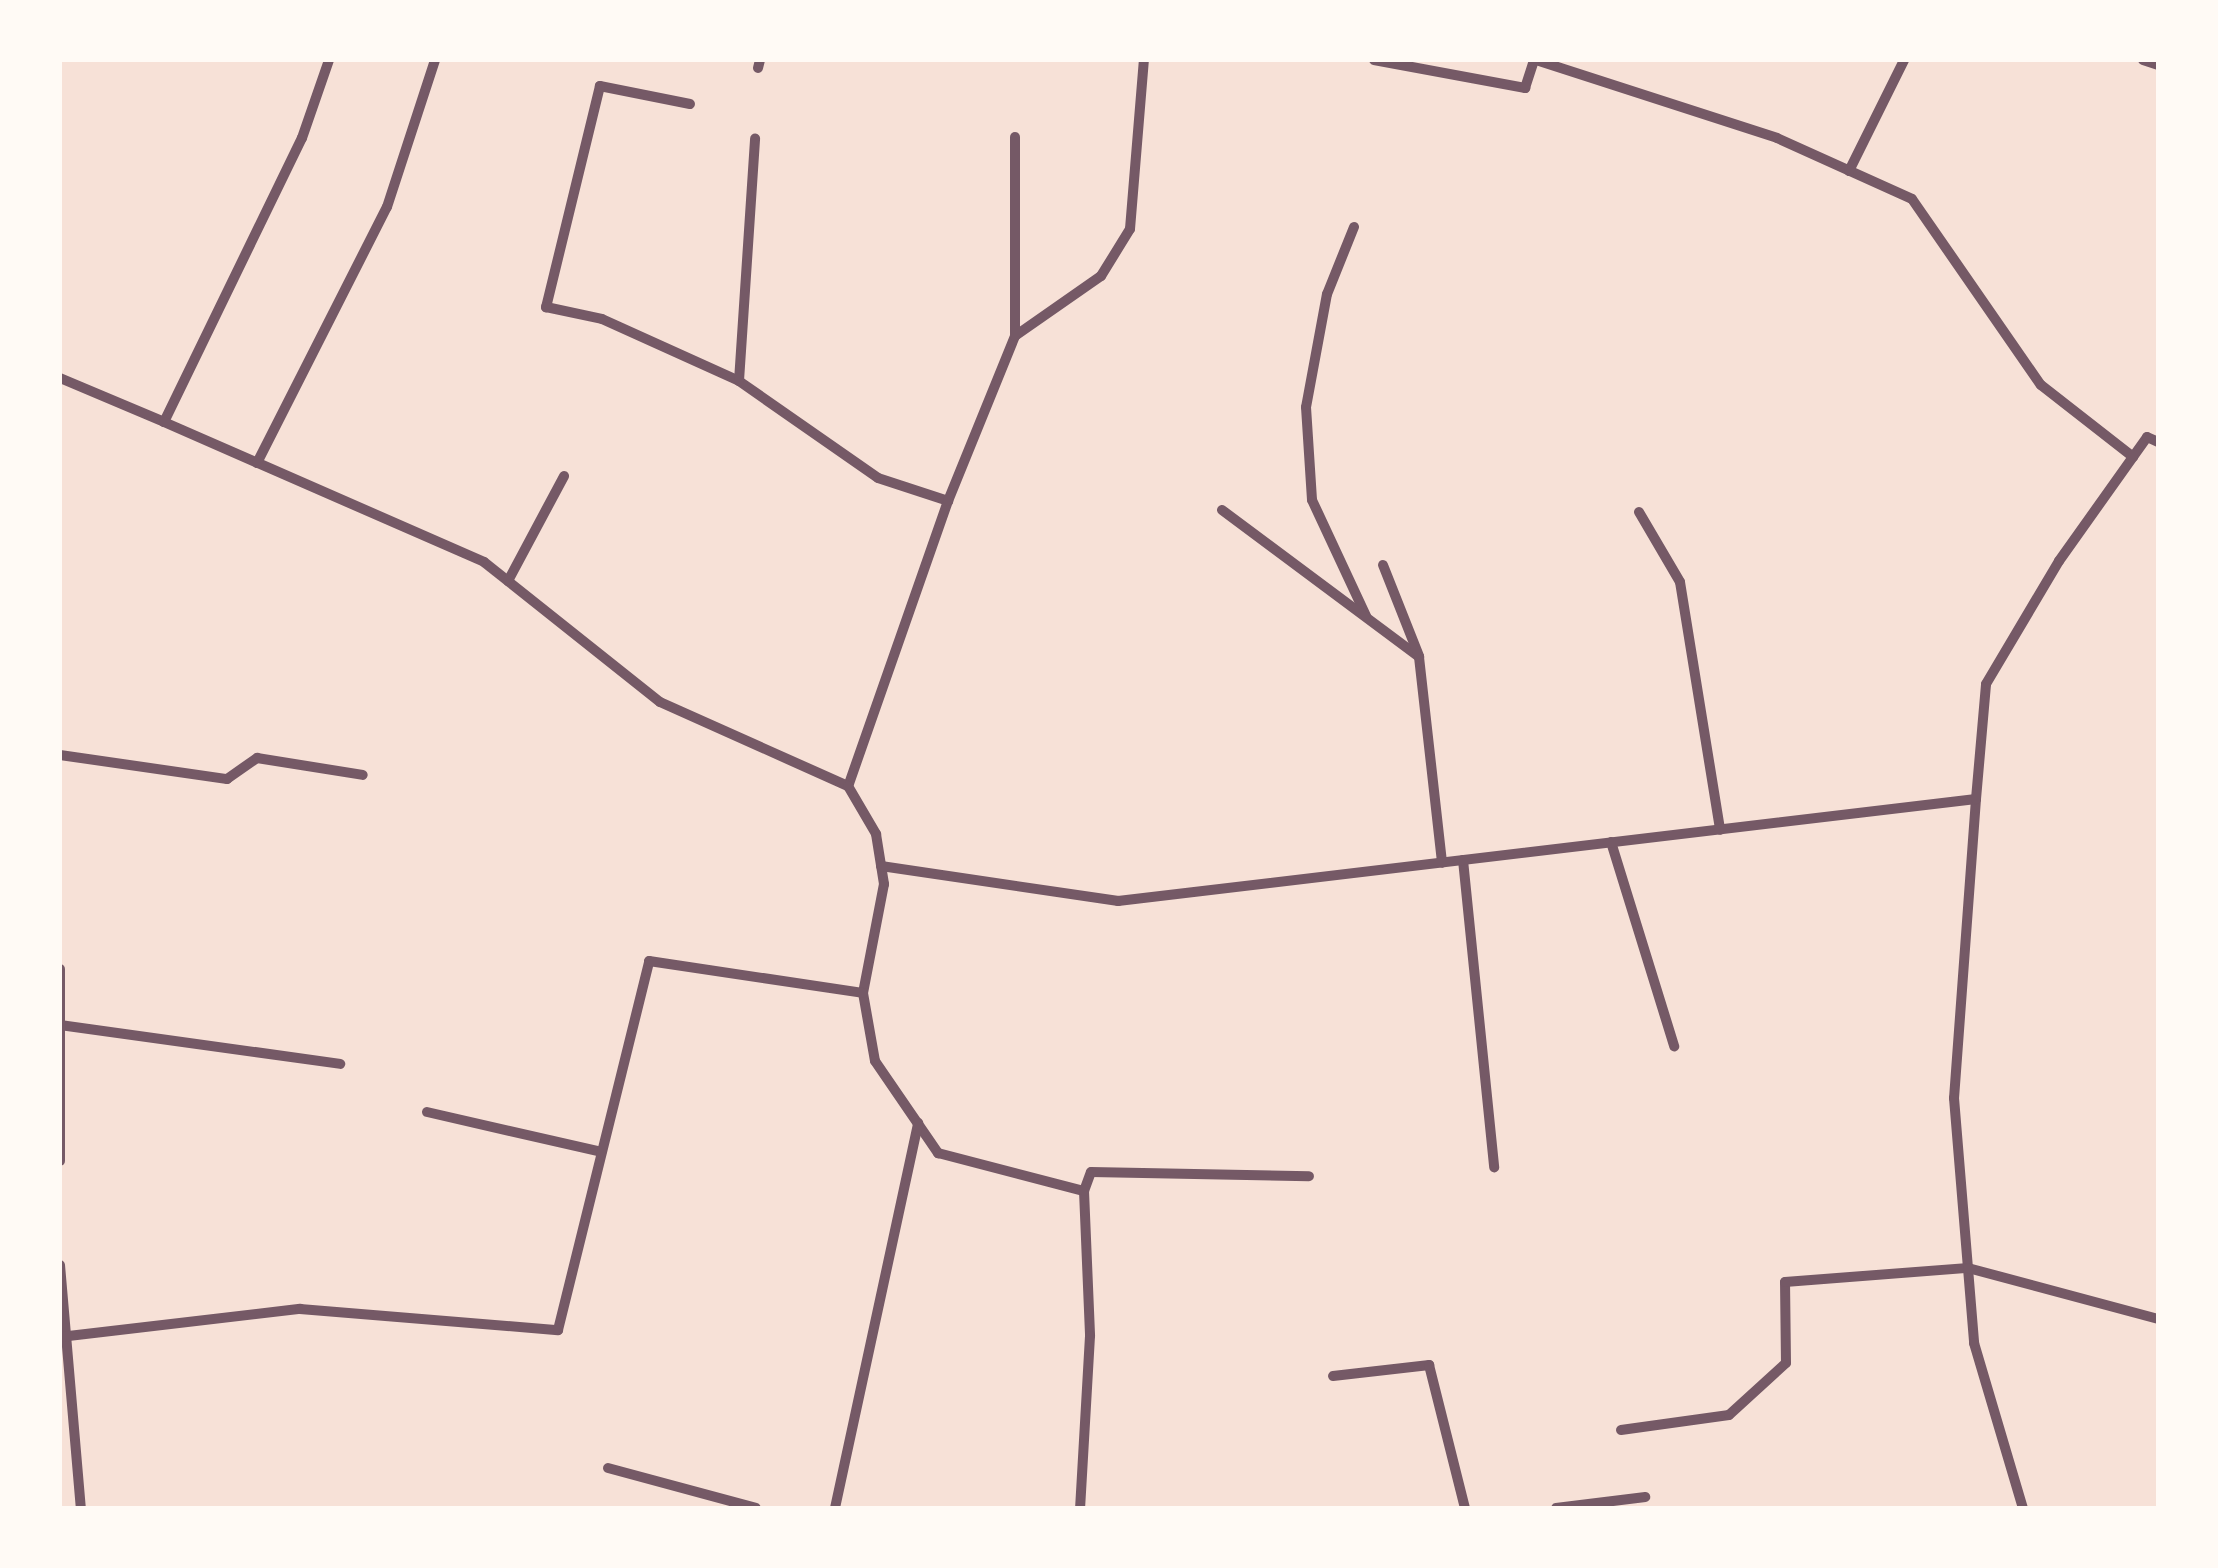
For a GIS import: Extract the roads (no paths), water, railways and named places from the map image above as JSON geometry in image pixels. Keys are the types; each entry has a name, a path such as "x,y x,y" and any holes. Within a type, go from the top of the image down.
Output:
{"street":[{"path":"164,422 302,138 329,60"},
{"path":"257,463 387,207 435,60"},
{"path":"1015,336 1101,276 1130,229 1144,60"},
{"path":"1374,60 1525,88 1535,60 1849,170 1912,199 2041,385 2133,457"},
{"path":"1849,170 1904,60"},
{"path":"2143,60 2158,65"},
{"path":"690,104 600,86 546,307 602,319 739,381 878,478 948,502"},
{"path":"848,786 948,502 1015,336 1014,137"},
{"path":"739,381 754,138"},
{"path":"1354,227 1327,294 1306,407 1312,500 1366,617"},
{"path":"60,378 484,562 660,702 848,786 876,834 880,866 863,993 875,1061 938,1153 1084,1191"},
{"path":"2022,1508 1974,1343 1954,1098 1986,684 2133,457 2153,440 2158,426"},
{"path":"508,582 564,476"},
{"path":"1222,510 1419,657"},
{"path":"1639,512 1680,582 1720,830"},
{"path":"1383,565 1419,657 1442,862"},
{"path":"60,755 228,779 257,758 363,776"},
{"path":"880,866 1118,901 1976,798"},
{"path":"1611,842 1674,1046"},
{"path":"1463,860 1494,1167"},
{"path":"63,1336 300,1310 558,1330 649,961 863,993"},
{"path":"60,969 60,1161"},
{"path":"63,1025 340,1064"},
{"path":"427,1112 600,1152"},
{"path":"834,1508 918,1123"},
{"path":"1080,1508 1090,1336 1084,1191 1092,1172 1309,1176"},
{"path":"60,1265 63,1336 81,1508"},
{"path":"1621,1430 1729,1415 1786,1362 1785,1282 1968,1268 2158,1319"},
{"path":"1334,1376 1429,1365 1465,1508"},
{"path":"608,1468 756,1508"},
{"path":"1556,1508 1645,1497"}]}
